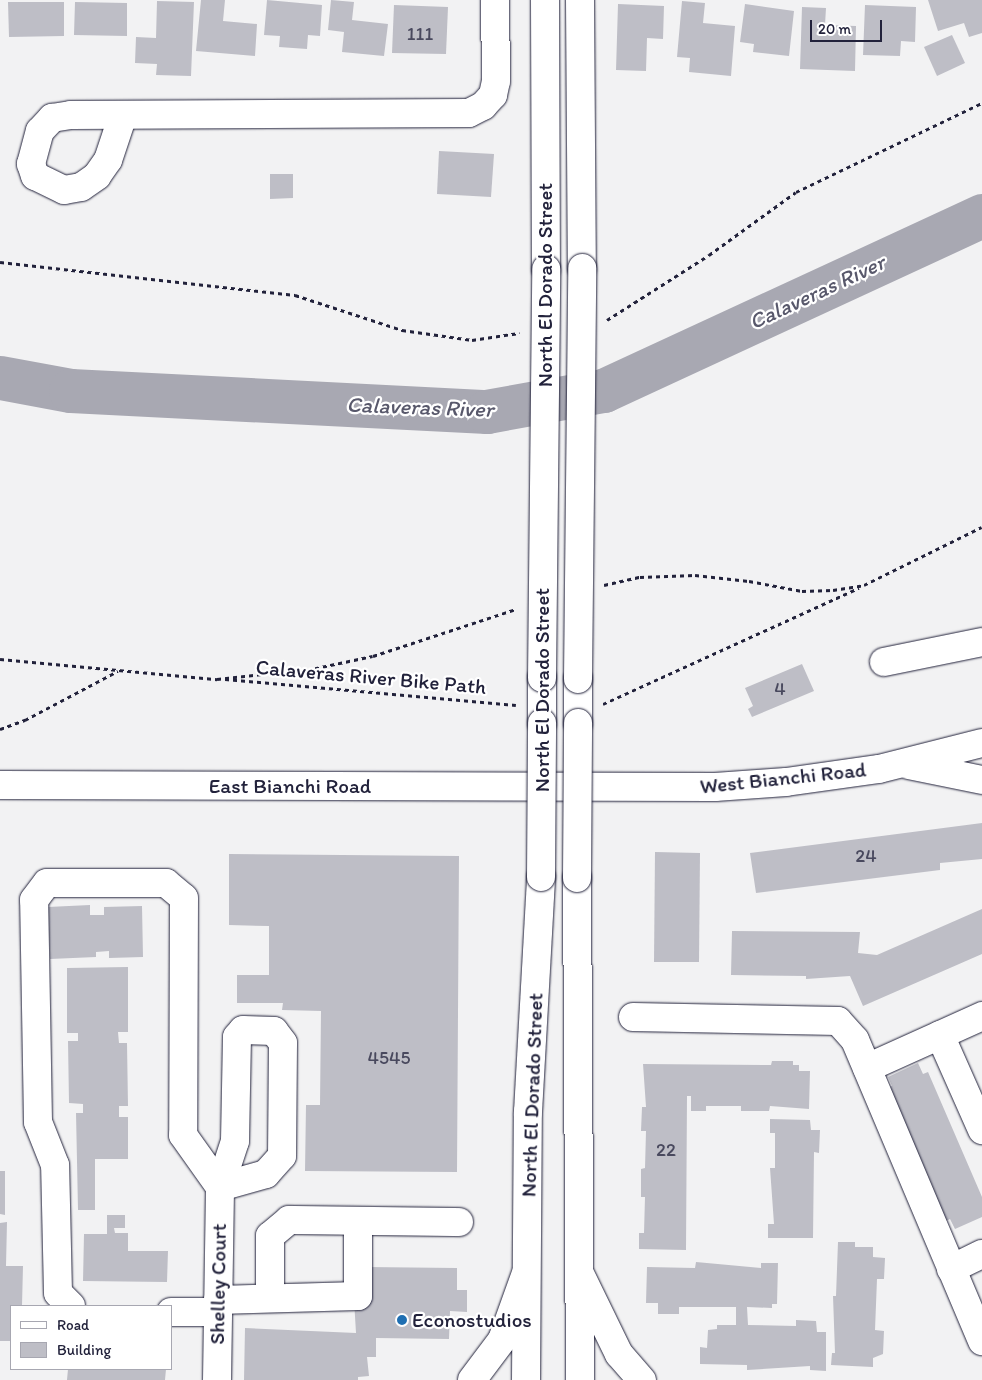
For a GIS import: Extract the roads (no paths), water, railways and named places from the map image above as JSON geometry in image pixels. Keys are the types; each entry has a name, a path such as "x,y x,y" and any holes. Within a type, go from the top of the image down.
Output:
{"main road":[{"path":"123,115 469,113 483,106 493,95 496,81 495,0"},
{"name":"North El Dorado Street","path":"526,1380 528,1112 542,877 532,715 542,678 546,269 546,0"},
{"name":"North El Dorado Street","path":"580,0 582,268 578,680 580,1380"},
{"path":"884,662 982,642"},
{"name":"West Bianchi Road","path":"580,788 715,787 786,782 900,764 982,744"},
{"path":"900,764 982,780"},
{"name":"East Bianchi Road","path":"0,785 580,788"},
{"path":"70,1305 58,1293 55,1165 38,1122 34,900 47,883 166,883 184,898 183,1135 220,1187"},
{"path":"867,1068 982,1016"},
{"path":"633,1017 838,1021 855,1040 982,1341"},
{"name":"Shelley Court","path":"217,1380 220,1187 235,1141 237,1037 242,1030 274,1031 283,1042 282,1156 266,1174 220,1187"},
{"path":"940,1035 982,1130"},
{"path":"270,1298 270,1236 289,1220 459,1222"},
{"path":"172,1312 270,1298 358,1296 358,1221"},
{"path":"951,1269 982,1254"},
{"path":"472,1380 502,1340 527,1270"},
{"path":"579,1272 619,1354 642,1380"}],"waterway":[{"name":"Calaveras River","path":"0,378 71,391 487,412 604,391 982,216"}],"place":[{"name":"Econostudios","path":"402,1320"}]}
